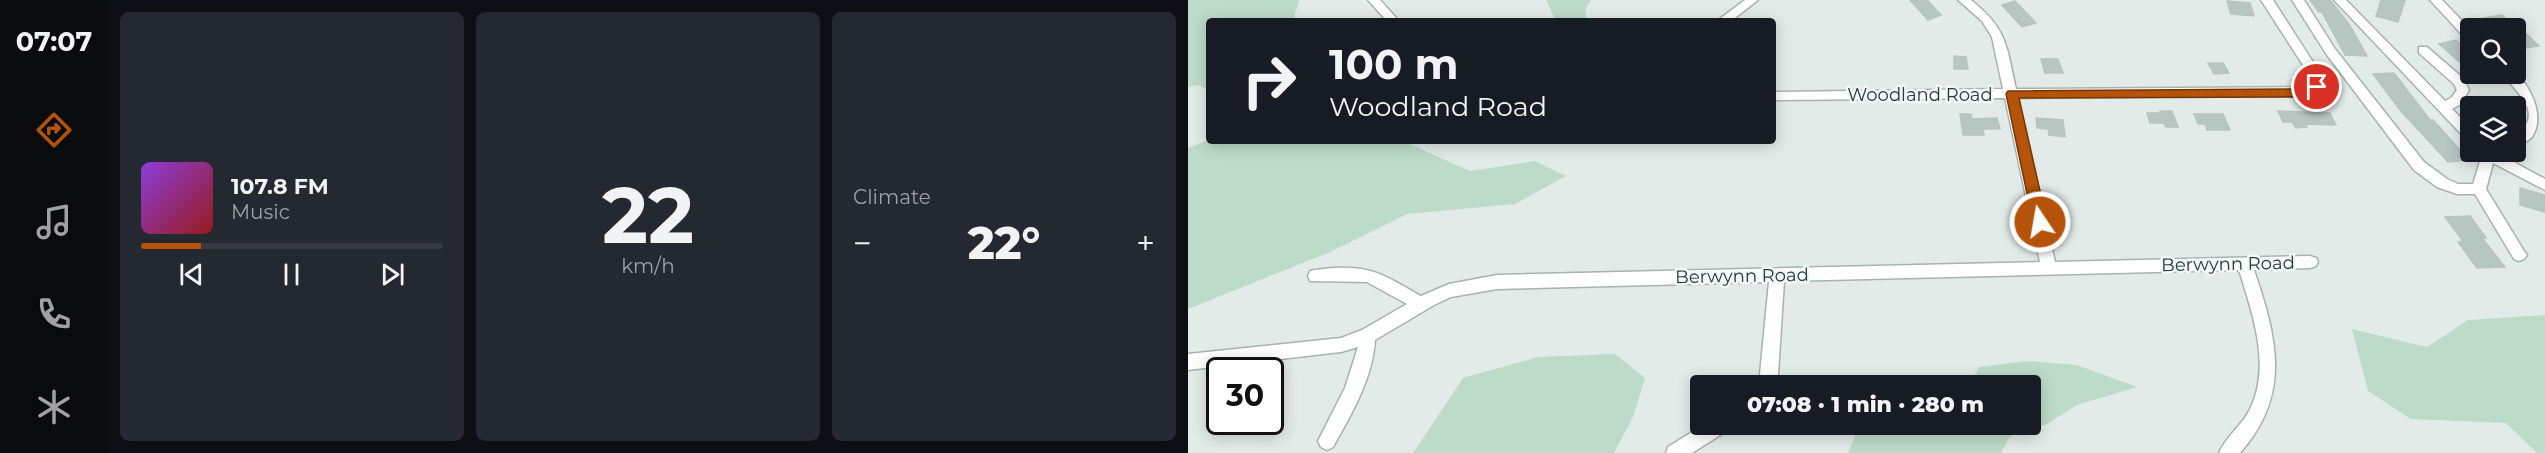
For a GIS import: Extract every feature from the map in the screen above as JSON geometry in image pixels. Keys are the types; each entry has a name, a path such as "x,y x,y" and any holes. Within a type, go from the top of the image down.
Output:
{"street":[{"path":"1374,0 1390,18"},
{"path":"1727,18 1752,0"},
{"path":"1964,0 1987,19 1998,37 2049,269"},
{"name":"Woodland Road","path":"1776,96 2309,92 2317,87 2318,79 2312,66 2267,0"},
{"path":"2298,0 2331,52 2419,166 2442,183 2457,189 2480,189"},
{"path":"2340,0 2353,6 2460,125"},
{"path":"2436,0 2460,25"},
{"path":"2423,50 2460,82 2463,90 2456,101 2443,108"},
{"path":"2518,84 2534,108 2537,120 2534,129 2526,135"},
{"path":"2487,162 2480,189 2519,255"},
{"path":"2506,162 2545,186"},
{"name":"Berwynn Road","path":"1188,362 1341,345 1367,336 1421,304 1449,291 1497,282 2310,262"},
{"path":"2228,453 2258,416 2266,392 2270,356 2265,325 2245,265"},
{"path":"1316,276 1351,274 1370,276 1421,304"},
{"path":"1769,375 1777,276"},
{"path":"1327,441 1346,406 1367,347 1367,336"},
{"path":"1675,453 1704,435"}],"green space":[{"path":"1188,0 1299,0 1294,18 1206,18 1206,89 1198,85 1188,87"},
{"path":"1546,0 1591,0 1585,10 1586,18 1555,18"},
{"path":"1206,141 1206,144 1410,144 1470,171 1535,161 1566,176 1515,204 1407,214 1330,252 1188,309 1188,148"},
{"path":"2545,315 2545,453 2537,453 2506,423 2411,419 2368,391 2352,329 2427,347 2468,320"},
{"path":"1615,354 1645,378 1633,417 1614,453 1413,453 1463,378 1538,357"},
{"path":"2026,361 2077,365 2137,387 2077,405 2041,426 2041,375 1975,375 1979,367"},
{"path":"1855,435 2013,435 2010,436 2001,453 1848,453"}],"building":[{"path":"1910,0 1927,0 1941,15 1928,20"},
{"path":"2310,0 2330,0 2349,24 2367,56 2345,55 2322,12 2319,12"},
{"path":"2381,0 2405,0 2398,22 2376,16"},
{"path":"2015,1 2036,23 2022,27 2002,5"},
{"path":"2227,1 2250,3 2254,16 2231,14"},
{"path":"2502,15 2505,18 2484,18"},
{"path":"2526,34 2539,46 2526,48"},
{"path":"2456,40 2460,43 2460,62 2439,44"},
{"path":"1954,56 1966,57 1968,69 1954,69"},
{"path":"2041,59 2058,59 2063,73 2045,73"},
{"path":"2208,63 2223,63 2229,73 2214,74"},
{"path":"2394,73 2430,120 2433,120 2460,150 2460,161 2448,162 2400,110 2373,74"},
{"path":"2160,111 2172,111 2178,127 2166,127 2164,123 2150,123 2147,113 2161,113"},
{"path":"2278,111 2330,113 2336,125 2305,124 2307,127 2296,128 2292,122 2283,122"},
{"path":"1960,114 1971,114 1972,119 1997,118 2000,129 1983,129 1984,135 1963,135"},
{"path":"2194,114 2223,114 2230,130 2207,130 2205,124 2198,124"},
{"path":"2036,118 2063,120 2065,137 2049,135 2048,129 2037,128"},
{"path":"2520,188 2545,195 2545,212 2520,205"},
{"path":"2470,216 2486,238 2482,238 2505,267 2477,268 2458,242 2463,241 2445,217"}],"route":[{"path":"2040,222 2012,94 2294,93 2309,92 2317,87"}]}
